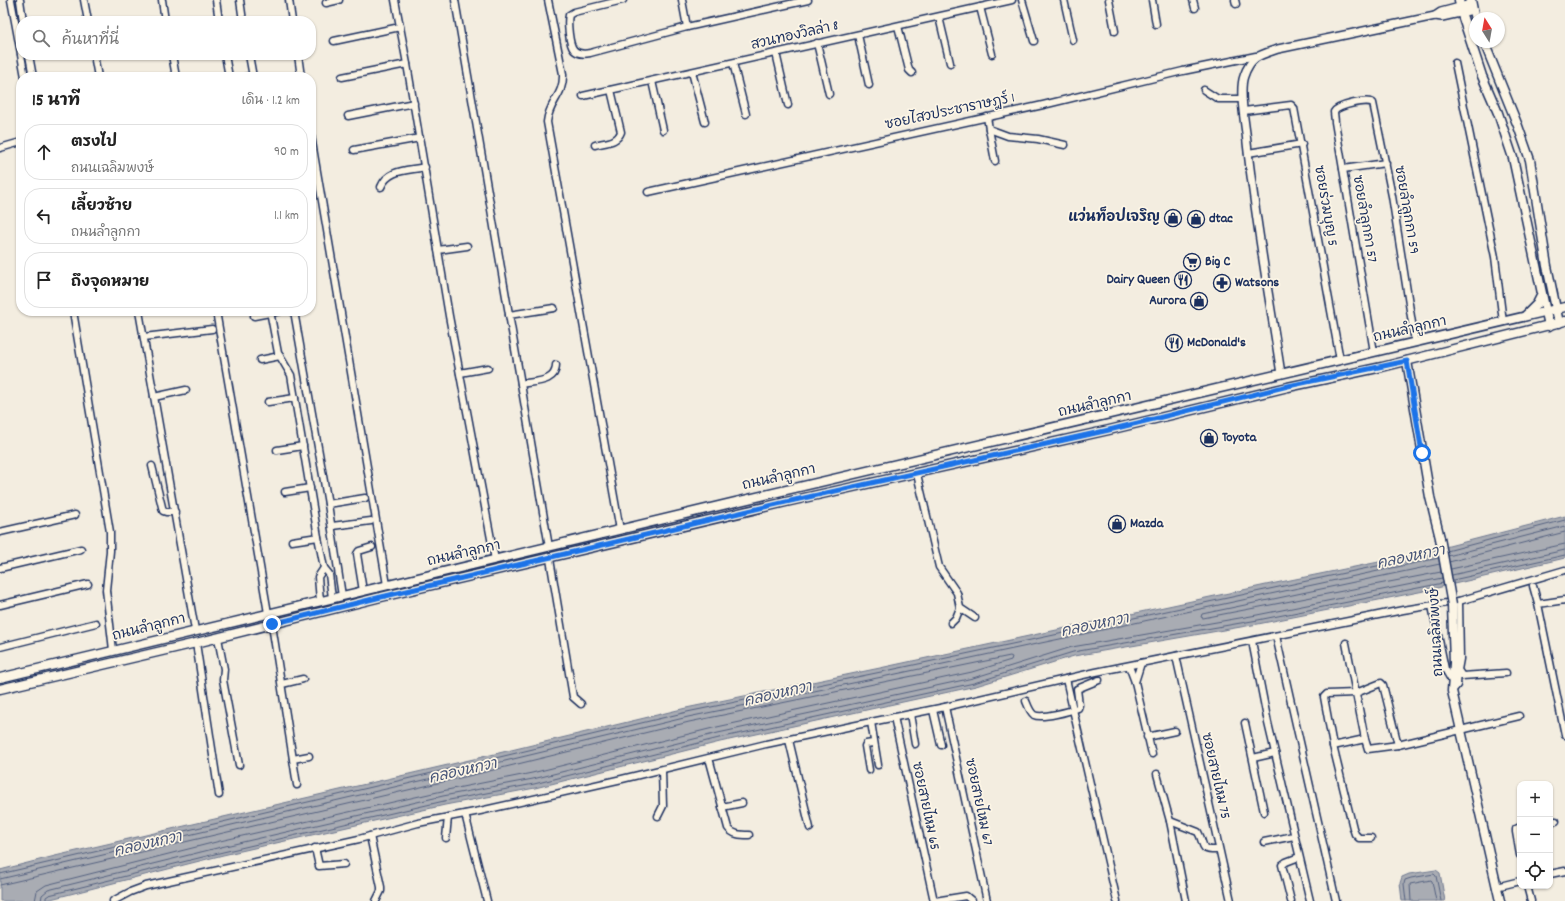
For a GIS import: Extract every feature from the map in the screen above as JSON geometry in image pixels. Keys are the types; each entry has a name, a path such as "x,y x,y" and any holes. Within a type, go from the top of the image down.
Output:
{"main road":[{"path":"1460,6 1482,76 1498,113 1513,158 1548,326"},
{"path":"1486,48 1516,119 1530,160 1552,296 1556,310 1562,322"},
{"path":"1524,317 1537,304 1541,296"},
{"path":"1552,296 1565,306"},
{"name":"ถนนลำลูกกา","path":"0,678 195,630 620,530 760,495 1556,310 1565,306"},
{"name":"ถนนลำลูกกา","path":"0,689 218,638 377,598 550,559 786,502 1109,430 1288,386 1407,361 1562,322"},
{"name":"ถนนเฉลิมพงษ์","path":"1407,361 1430,497 1440,538 1452,605 1454,663 1452,687 1500,901"}],"street":[{"path":"11,0 16,22"},
{"path":"20,0 22,16"},
{"path":"84,0 87,16"},
{"path":"162,0 165,16"},
{"path":"216,0 218,16"},
{"path":"240,0 242,16"},
{"path":"289,0 291,16"},
{"path":"326,3 339,0"},
{"path":"395,0 414,103 438,250 495,560"},
{"path":"455,0 549,547"},
{"path":"548,0 563,74 563,84 560,92 548,111 547,122 620,530"},
{"path":"623,0 574,12 569,15 567,21 568,28 572,47 575,52 583,54 590,53 687,27 808,0"},
{"path":"682,0 687,27"},
{"name":"สวนทองวิลล่า 8","path":"583,96 1012,0"},
{"path":"1022,0 1034,41"},
{"path":"1064,0 1073,40"},
{"path":"1109,0 1115,31"},
{"path":"1152,0 1156,24"},
{"path":"1193,0 1194,8"},
{"name":"ซอยไสวประชาราษฎร์ 1","path":"648,192 1256,56 1278,49 1321,39 1435,16 1441,12 1471,4"},
{"path":"980,7 992,54"},
{"path":"939,16 950,63"},
{"path":"898,26 909,70 912,73"},
{"path":"334,40 400,28"},
{"path":"858,35 869,85"},
{"path":"817,43 829,94"},
{"path":"776,53 788,105"},
{"path":"1256,56 1243,77 1242,99 1248,154 1281,374"},
{"path":"22,60 24,72"},
{"path":"30,60 32,72"},
{"path":"95,60 97,72"},
{"path":"173,60 175,72"},
{"path":"226,60 228,72"},
{"path":"250,60 252,72"},
{"path":"299,60 300,72"},
{"path":"733,63 746,114"},
{"path":"1455,63 1495,257 1503,322"},
{"path":"342,77 407,64"},
{"path":"692,72 705,122"},
{"path":"652,81 663,130"},
{"path":"595,145 616,140 621,132 611,90"},
{"path":"1204,90 1218,99 1242,99"},
{"name":"ซอยลำลูกกา 59","path":"1354,104 1368,101 1374,103 1402,254 1415,342"},
{"path":"348,116 414,103"},
{"name":"ซอยลำลูกกา 57","path":"1354,104 1340,107 1334,112 1374,352"},
{"name":"ซอยร่วมบุญ 5","path":"1244,111 1290,105 1293,106 1302,144 1340,360"},
{"path":"987,117 995,161"},
{"path":"989,129 1008,136 1031,138 1065,145"},
{"path":"354,150 420,138"},
{"path":"0,148 16,143"},
{"path":"1248,154 1302,144"},
{"path":"1343,169 1386,163"},
{"path":"316,166 387,585"},
{"path":"381,188 384,180 393,173 425,167"},
{"path":"438,250 467,246"},
{"path":"509,315 554,308"},
{"path":"74,316 110,532 110,550 106,590 113,650"},
{"path":"140,316 195,630"},
{"path":"217,316 268,613"},
{"path":"271,316 280,356 291,376 318,537 324,568 329,574 332,598"},
{"path":"295,316 332,526 342,596"},
{"path":"144,337 212,329"},
{"path":"260,360 280,356"},
{"path":"521,384 552,377 556,371 556,365"},
{"path":"460,373 488,368"},
{"path":"154,396 186,390"},
{"path":"268,402 295,398"},
{"path":"277,450 303,446"},
{"path":"152,466 163,510 166,512 175,512"},
{"path":"917,474 939,567 957,594 960,608 956,618 951,623"},
{"path":"285,492 310,488"},
{"path":"328,504 365,498"},
{"path":"0,532 75,515"},
{"path":"332,526 371,521"},
{"path":"292,541 318,537"},
{"path":"362,591 357,554 360,551 372,547"},
{"path":"0,568 82,549"},
{"path":"550,559 573,697 581,704"},
{"path":"320,601 318,577 324,568"},
{"path":"113,901 146,886 370,836 418,823 662,770 870,722 945,708 1141,663 1403,610 1459,601 1565,570"},
{"path":"0,605 88,584"},
{"path":"1533,586 1565,735"},
{"path":"1538,604 1565,600"},
{"path":"1432,606 1445,669 1452,687 1457,685 1460,659 1459,601"},
{"path":"960,608 975,618"},
{"path":"0,647 96,623"},
{"path":"272,624 297,785"},
{"path":"1276,636 1336,901"},
{"path":"218,638 224,669 223,680 239,765"},
{"path":"1252,641 1275,754 1310,901"},
{"path":"196,643 219,795"},
{"path":"1346,643 1368,749 1398,745 1519,716"},
{"name":"ซอยสายไหม 75","path":"1176,656 1231,901"},
{"path":"1135,682 1141,663"},
{"path":"1128,666 1135,682 1152,754"},
{"path":"1458,670 1462,676 1506,673"},
{"path":"282,684 303,679"},
{"path":"1066,679 1117,901"},
{"path":"1026,701 1031,712 1041,717 1073,710 1079,706 1077,689 1099,680"},
{"path":"1371,838 1359,838 1355,834 1333,746 1324,697 1327,694 1356,693 1381,683 1383,685 1398,745"},
{"name":"ซอยสายไหม 67","path":"945,708 987,901"},
{"path":"933,710 941,745"},
{"path":"910,714 916,744"},
{"name":"ซอยสายไหม 65","path":"894,717 934,901"},
{"path":"870,722 878,765"},
{"path":"1245,723 1264,812"},
{"path":"1147,737 1175,731"},
{"path":"1333,746 1365,739"},
{"path":"789,740 810,828"},
{"path":"869,770 865,746 866,744 873,743"},
{"path":"1253,758 1275,754"},
{"path":"293,759 309,756"},
{"path":"709,758 729,830 738,835 750,835"},
{"path":"658,816 664,806 662,770"},
{"path":"1157,774 1170,821 1186,901"},
{"path":"722,808 742,803"},
{"path":"465,814 487,901"},
{"path":"446,838 448,817"},
{"path":"1170,821 1198,832 1202,846 1205,849 1209,851 1219,850"},
{"path":"370,836 381,887 379,897 376,901"},
{"path":"1264,842 1294,836"},
{"path":"315,848 321,867 344,864"},
{"path":"1291,901 1282,865 1299,857"},
{"path":"1553,873 1565,871"},
{"path":"1496,887 1517,882"},
{"path":"1528,889 1531,901"},
{"path":"934,901 961,896 966,896 972,901"}],"water":[{"name":"คลองหกวา","path":"1565,516 1565,558 1424,591 1258,624 1074,656 976,686 720,742 535,788 445,805 223,855 43,901 0,901 0,870 55,856 686,708 1418,554"},
{"path":"1436,870 1440,873 1445,901 1402,901 1400,883 1402,877 1409,874"}],"place":[{"name":"แว่นท็อปเจริญ","path":"1173,218"},
{"name":"dtac","path":"1196,219"},
{"name":"Big C","path":"1192,262"},
{"name":"Dairy Queen","path":"1183,280"},
{"name":"Watsons","path":"1222,283"},
{"name":"Aurora","path":"1199,301"},
{"name":"McDonald's","path":"1174,343"},
{"name":"Toyota","path":"1209,438"},
{"name":"Mazda","path":"1117,524"}],"route":[{"path":"272,624 377,598 550,559 649,534 762,509 786,502 832,493 1109,430 1288,386 1407,361 1422,453"}]}
